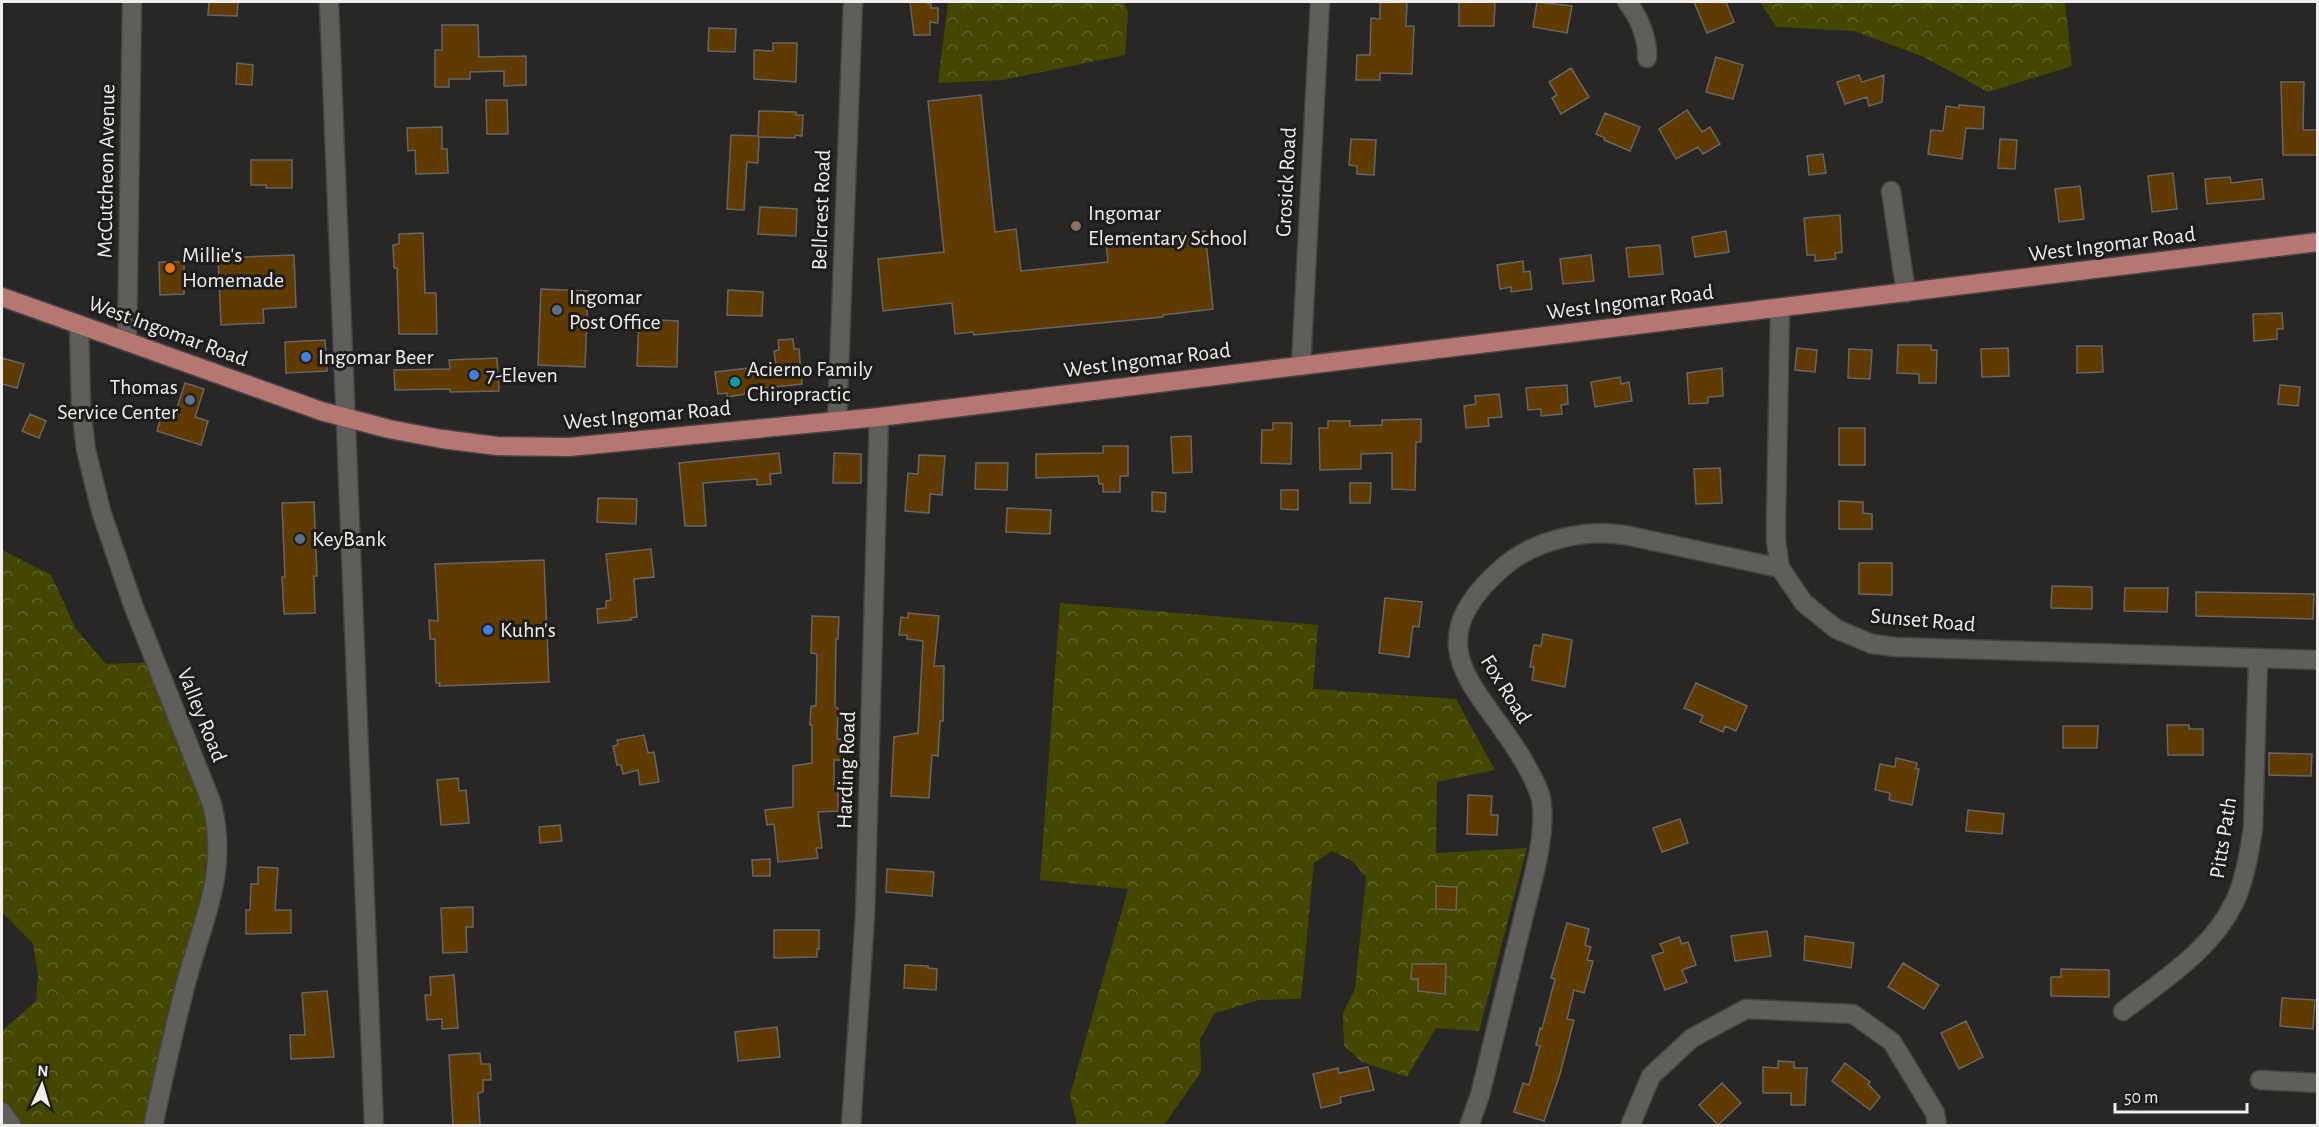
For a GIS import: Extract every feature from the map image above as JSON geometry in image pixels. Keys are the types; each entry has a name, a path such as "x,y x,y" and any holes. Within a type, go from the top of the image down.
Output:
{"main road":[{"name":"West Ingomar Road","path":"2,297 321,411 430,437 527,447 596,445 879,417 2318,242"}],"street":[{"name":"McCutcheon Avenue","path":"128,342 132,2"},
{"path":"329,2 374,1125"},
{"name":"Bellcrest Road","path":"837,421 853,2"},
{"name":"Grosick Road","path":"1301,366 1320,2"},
{"path":"1627,2 1642,29 1648,48 1647,58"},
{"path":"1891,191 1906,293"},
{"name":"Sunset Road","path":"1780,308 1776,541 1780,568 1804,603 1836,629 1872,644 1896,647 2318,660"},
{"name":"Valley Road","path":"79,325 81,406 86,450 101,511 114,555 208,794 218,838 219,857 215,882 185,986 153,1125"},
{"name":"Harding Road","path":"851,1125 865,905 879,417"},
{"name":"Fox Road","path":"1470,1125 1480,1095 1528,898 1540,834 1542,805 1534,779 1523,759 1474,690 1461,667 1456,647 1464,613 1493,576 1508,562 1541,545 1575,536 1606,532 1780,568"},
{"name":"Pitts Path","path":"2123,1011 2199,952 2226,918 2236,899 2250,850 2253,829 2258,658"},
{"path":"1630,1125 1651,1076 1692,1038 1746,1009 1853,1014 1892,1042 1935,1113 1937,1125"},
{"path":"2260,1080 2318,1083"},
{"path":"2,1112 12,1125"}],"green space":[{"path":"948,2 1124,2 1128,12 1125,55 1002,80 938,83"},
{"path":"1760,2 2065,2 2072,66 1988,92 1924,57 1854,31 1776,27"},
{"path":"2,550 51,575 76,629 106,664 155,662 218,838 153,1125 12,1125 2,1112 2,1031 36,1001 38,975 33,944 2,912"},
{"path":"1060,603 1318,625 1313,689 1456,699 1495,770 1437,782 1436,853 1527,848 1479,1031 1436,1028 1407,1077 1362,1062 1344,1046 1343,1013 1355,989 1366,877 1352,861 1332,851 1314,863 1301,999 1259,1000 1215,1013 1200,1039 1201,1072 1164,1125 1077,1125 1070,1095 1128,889 1040,880"}],"building":[{"path":"209,2 238,2 237,16 208,15"},
{"path":"910,2 928,2 931,8 938,8 938,23 930,22 930,35 914,35"},
{"path":"1380,2 1407,2 1406,26 1414,26 1412,74 1380,73 1380,80 1356,80 1357,55 1370,55 1371,18 1380,19"},
{"path":"1459,2 1495,2 1494,26 1459,26"},
{"path":"1537,2 1572,6 1567,33 1533,27"},
{"path":"1694,2 1726,2 1734,22 1707,33"},
{"path":"442,25 478,25 479,57 526,56 526,85 504,86 504,71 470,72 470,79 449,79 449,87 435,87 435,50 442,50"},
{"path":"709,28 736,29 735,52 708,51"},
{"path":"773,43 797,43 796,82 754,79 754,50 773,51"},
{"path":"1716,57 1743,65 1733,99 1706,92"},
{"path":"237,63 253,65 252,85 236,84"},
{"path":"1571,68 1589,97 1561,114 1552,98 1557,95 1549,82"},
{"path":"1859,75 1862,82 1884,75 1882,102 1869,106 1867,97 1845,104 1837,82"},
{"path":"2281,82 2304,82 2303,130 2318,130 2318,155 2283,155"},
{"path":"981,95 995,232 1016,229 1021,271 1108,262 1106,242 1114,241 1114,236 1135,233 1136,238 1205,231 1213,309 1163,315 1163,317 974,335 973,332 955,334 952,303 883,311 878,259 944,252 928,101"},
{"path":"486,100 507,100 508,134 487,134"},
{"path":"1959,105 1984,107 1983,129 1966,128 1962,159 1928,154 1931,130 1943,131 1946,106 1959,108"},
{"path":"1687,110 1702,132 1710,127 1720,144 1703,154 1698,147 1676,159 1659,129"},
{"path":"759,111 796,112 796,115 803,115 802,136 796,135 795,138 759,137 758,163 747,162 744,210 727,209 731,135 758,136"},
{"path":"1605,113 1640,127 1630,151 1596,134"},
{"path":"442,127 442,149 447,149 448,173 416,174 415,150 408,151 407,128"},
{"path":"1351,139 1376,140 1374,175 1357,174 1357,166 1349,165"},
{"path":"2000,139 2017,140 2015,169 1998,168"},
{"path":"1823,154 1826,173 1809,175 1807,156"},
{"path":"251,160 292,160 292,188 266,188 266,185 251,185"},
{"path":"2173,173 2177,209 2152,212 2148,176"},
{"path":"2230,177 2231,183 2262,179 2264,199 2207,204 2205,179"},
{"path":"2080,186 2084,219 2059,222 2055,189"},
{"path":"760,207 797,209 796,236 758,234"},
{"path":"1840,215 1842,252 1835,253 1836,259 1815,261 1815,255 1807,255 1804,218"},
{"path":"1726,231 1729,252 1695,257 1692,237"},
{"path":"423,233 425,293 436,293 437,334 399,334 397,268 394,268 393,245 399,244 399,234"},
{"path":"1660,245 1663,274 1629,277 1626,248"},
{"path":"294,255 296,307 263,309 264,323 221,325 218,258"},
{"path":"1591,255 1594,281 1563,284 1560,259"},
{"path":"1523,261 1524,272 1530,271 1532,289 1511,292 1511,287 1500,289 1497,265"},
{"path":"159,262 184,262 184,294 160,295"},
{"path":"541,289 588,291 585,367 538,365"},
{"path":"728,290 763,292 762,316 727,315"},
{"path":"2282,313 2283,329 2277,329 2277,339 2254,341 2253,314"},
{"path":"639,319 678,321 677,367 637,366"},
{"path":"793,339 794,349 799,349 802,384 754,389 745,394 727,397 727,393 718,394 715,372 776,365 774,351 779,350 778,340"},
{"name":"Ingomar Beer","path":"325,340 327,371 286,373 285,342"},
{"path":"1898,345 1931,345 1931,350 1937,350 1936,383 1919,383 1919,374 1897,373"},
{"path":"2077,346 2102,346 2103,372 2077,373"},
{"path":"1797,348 1817,350 1815,372 1795,370"},
{"path":"2008,348 2009,376 1982,377 1981,349"},
{"path":"1849,349 1872,350 1870,379 1848,378"},
{"path":"2,358 24,364 17,388 2,384"},
{"path":"497,358 499,391 395,390 394,370 450,369 449,360"},
{"path":"1722,368 1723,396 1708,397 1708,403 1689,404 1687,373"},
{"path":"1620,377 1621,384 1629,382 1632,401 1595,407 1591,382"},
{"path":"185,383 204,389 195,417 208,421 201,445 157,431 164,407 176,411"},
{"path":"1567,385 1568,404 1561,405 1562,414 1541,416 1541,409 1528,410 1526,388"},
{"path":"2280,385 2300,387 2298,406 2278,404"},
{"path":"1499,394 1502,417 1488,418 1489,426 1466,428 1464,406 1476,404 1475,396"},
{"path":"30,414 46,421 39,438 22,431"},
{"path":"1421,419 1421,442 1416,442 1415,490 1392,489 1392,453 1361,454 1361,469 1320,470 1319,428 1328,428 1328,421 1350,421 1350,426 1382,425 1382,420"},
{"path":"1273,423 1292,423 1291,464 1261,463 1262,430 1273,430"},
{"path":"1839,428 1865,428 1865,465 1839,465"},
{"path":"1191,436 1192,472 1173,473 1171,437"},
{"path":"1103,446 1128,446 1128,476 1120,476 1120,492 1103,492 1103,484 1099,484 1098,476 1036,478 1036,454 1103,453"},
{"path":"779,453 781,473 770,474 771,484 757,485 757,479 703,483 706,526 685,526 679,463"},
{"path":"834,453 861,454 861,483 833,483"},
{"path":"919,455 945,456 942,495 930,494 929,513 905,511 908,473 918,474"},
{"path":"976,463 1008,463 1007,490 975,489"},
{"path":"1720,468 1722,503 1696,504 1694,469"},
{"path":"1350,483 1371,483 1370,503 1350,503"},
{"path":"1281,490 1298,490 1298,510 1281,509"},
{"path":"1152,492 1166,493 1165,512 1152,511"},
{"path":"598,498 637,499 636,524 597,522"},
{"path":"1839,501 1863,502 1863,513 1872,514 1872,529 1839,529"},
{"name":"KeyBank","path":"314,502 317,576 314,576 315,613 284,614 282,503"},
{"path":"1007,508 1051,510 1050,534 1006,532"},
{"path":"651,549 654,577 634,579 637,617 630,618 631,620 598,623 597,609 606,608 606,601 611,600 606,554"},
{"name":"Kuhn's","path":"544,560 549,682 439,686 440,683 436,683 435,639 430,639 429,620 438,621 435,564"},
{"path":"1859,563 1892,563 1892,595 1859,594"},
{"path":"2052,586 2092,587 2092,609 2051,608"},
{"path":"2125,588 2168,588 2167,612 2124,611"},
{"path":"2196,592 2314,594 2313,619 2196,616"},
{"path":"1385,598 1422,602 1419,627 1413,626 1409,657 1379,653"},
{"path":"908,613 939,616 934,666 944,666 943,721 940,721 938,756 932,755 929,798 891,796 894,737 918,733 923,641 907,639 907,635 899,635 901,617 908,618"},
{"path":"812,616 839,617 838,639 836,639 835,707 838,708 837,739 842,739 842,760 834,760 834,789 838,789 838,811 818,812 822,848 816,848 818,858 778,862 774,824 767,825 765,810 793,807 793,766 812,763 812,725 810,725 811,706 816,706 817,654 811,653"},
{"path":"1543,634 1572,640 1565,687 1532,680 1534,667 1530,667 1534,645 1541,646"},
{"path":"1696,683 1747,706 1736,731 1725,726 1723,732 1700,722 1703,716 1684,708"},
{"path":"2167,725 2189,725 2189,729 2203,729 2203,755 2168,755"},
{"path":"2063,726 2098,726 2097,748 2063,748"},
{"path":"644,735 648,753 654,752 659,782 640,785 638,770 623,774 621,765 617,765 613,746 618,745 617,740"},
{"path":"2269,753 2312,754 2311,776 2269,775"},
{"path":"1896,758 1917,763 1916,769 1919,769 1912,805 1889,800 1890,793 1875,790 1880,764 1895,767"},
{"path":"458,778 459,791 466,790 469,823 441,825 437,780"},
{"path":"1468,795 1492,796 1491,815 1498,815 1497,835 1467,834"},
{"path":"1968,810 2004,814 2002,834 1966,831"},
{"path":"1680,819 1688,843 1662,852 1653,828"},
{"path":"560,825 562,841 540,843 539,827"},
{"path":"770,859 770,876 753,876 752,860"},
{"path":"258,867 278,868 275,910 291,910 291,933 246,934 246,910 250,910 251,884 258,884"},
{"path":"887,869 934,872 932,896 886,892"},
{"path":"1436,886 1457,887 1456,910 1436,909"},
{"path":"473,907 473,927 466,927 467,952 443,953 441,908"},
{"path":"1567,923 1589,929 1585,945 1591,947 1587,960 1593,961 1584,993 1574,990 1567,1019 1574,1020 1560,1074 1544,1121 1514,1112 1523,1083 1529,1085 1540,1046 1536,1045 1555,979 1551,978"},
{"path":"774,930 819,930 817,957 774,958"},
{"path":"1767,931 1771,956 1735,961 1731,936"},
{"path":"1805,936 1854,943 1851,968 1804,960"},
{"path":"1679,937 1682,944 1688,942 1696,965 1682,970 1687,982 1665,990 1652,956 1664,952 1660,944"},
{"path":"1903,963 1939,985 1924,1009 1888,987"},
{"path":"1412,964 1446,964 1445,994 1418,991 1418,979 1411,979"},
{"path":"905,965 928,966 928,968 937,969 936,990 904,988"},
{"path":"2061,969 2109,970 2109,997 2051,996 2051,977 2061,977"},
{"path":"454,975 458,1028 442,1029 442,1019 427,1020 425,995 431,995 430,977"},
{"path":"327,991 334,1057 291,1059 290,1035 305,1035 302,993"},
{"path":"2282,998 2315,1000 2313,1029 2280,1026"},
{"path":"1966,1021 1983,1057 1959,1069 1941,1033"},
{"path":"777,1027 780,1057 738,1061 735,1032"},
{"path":"480,1053 481,1064 490,1064 491,1080 483,1080 483,1092 478,1093 480,1125 453,1125 449,1055"},
{"path":"1778,1061 1794,1062 1794,1068 1807,1068 1805,1105 1791,1105 1791,1093 1763,1093 1763,1067 1778,1068"},
{"path":"1845,1063 1870,1082 1868,1084 1880,1097 1870,1110 1832,1081"},
{"path":"1368,1067 1374,1090 1340,1097 1341,1103 1321,1108 1313,1074 1338,1068 1339,1073"},
{"path":"1722,1083 1741,1103 1718,1125 1699,1105"}],"place":[{"name":"Ingomar Elementary School","path":"1076,226"},
{"name":"Millie's Homemade","path":"170,268"},
{"name":"Ingomar Post Office","path":"557,310"},
{"name":"Ingomar Beer","path":"306,357"},
{"name":"7-Eleven","path":"474,375"},
{"name":"Acierno Family Chiropractic","path":"735,382"},
{"name":"Thomas Service Center","path":"190,400"},
{"name":"KeyBank","path":"300,539"},
{"name":"Kuhn's","path":"488,630"}]}
